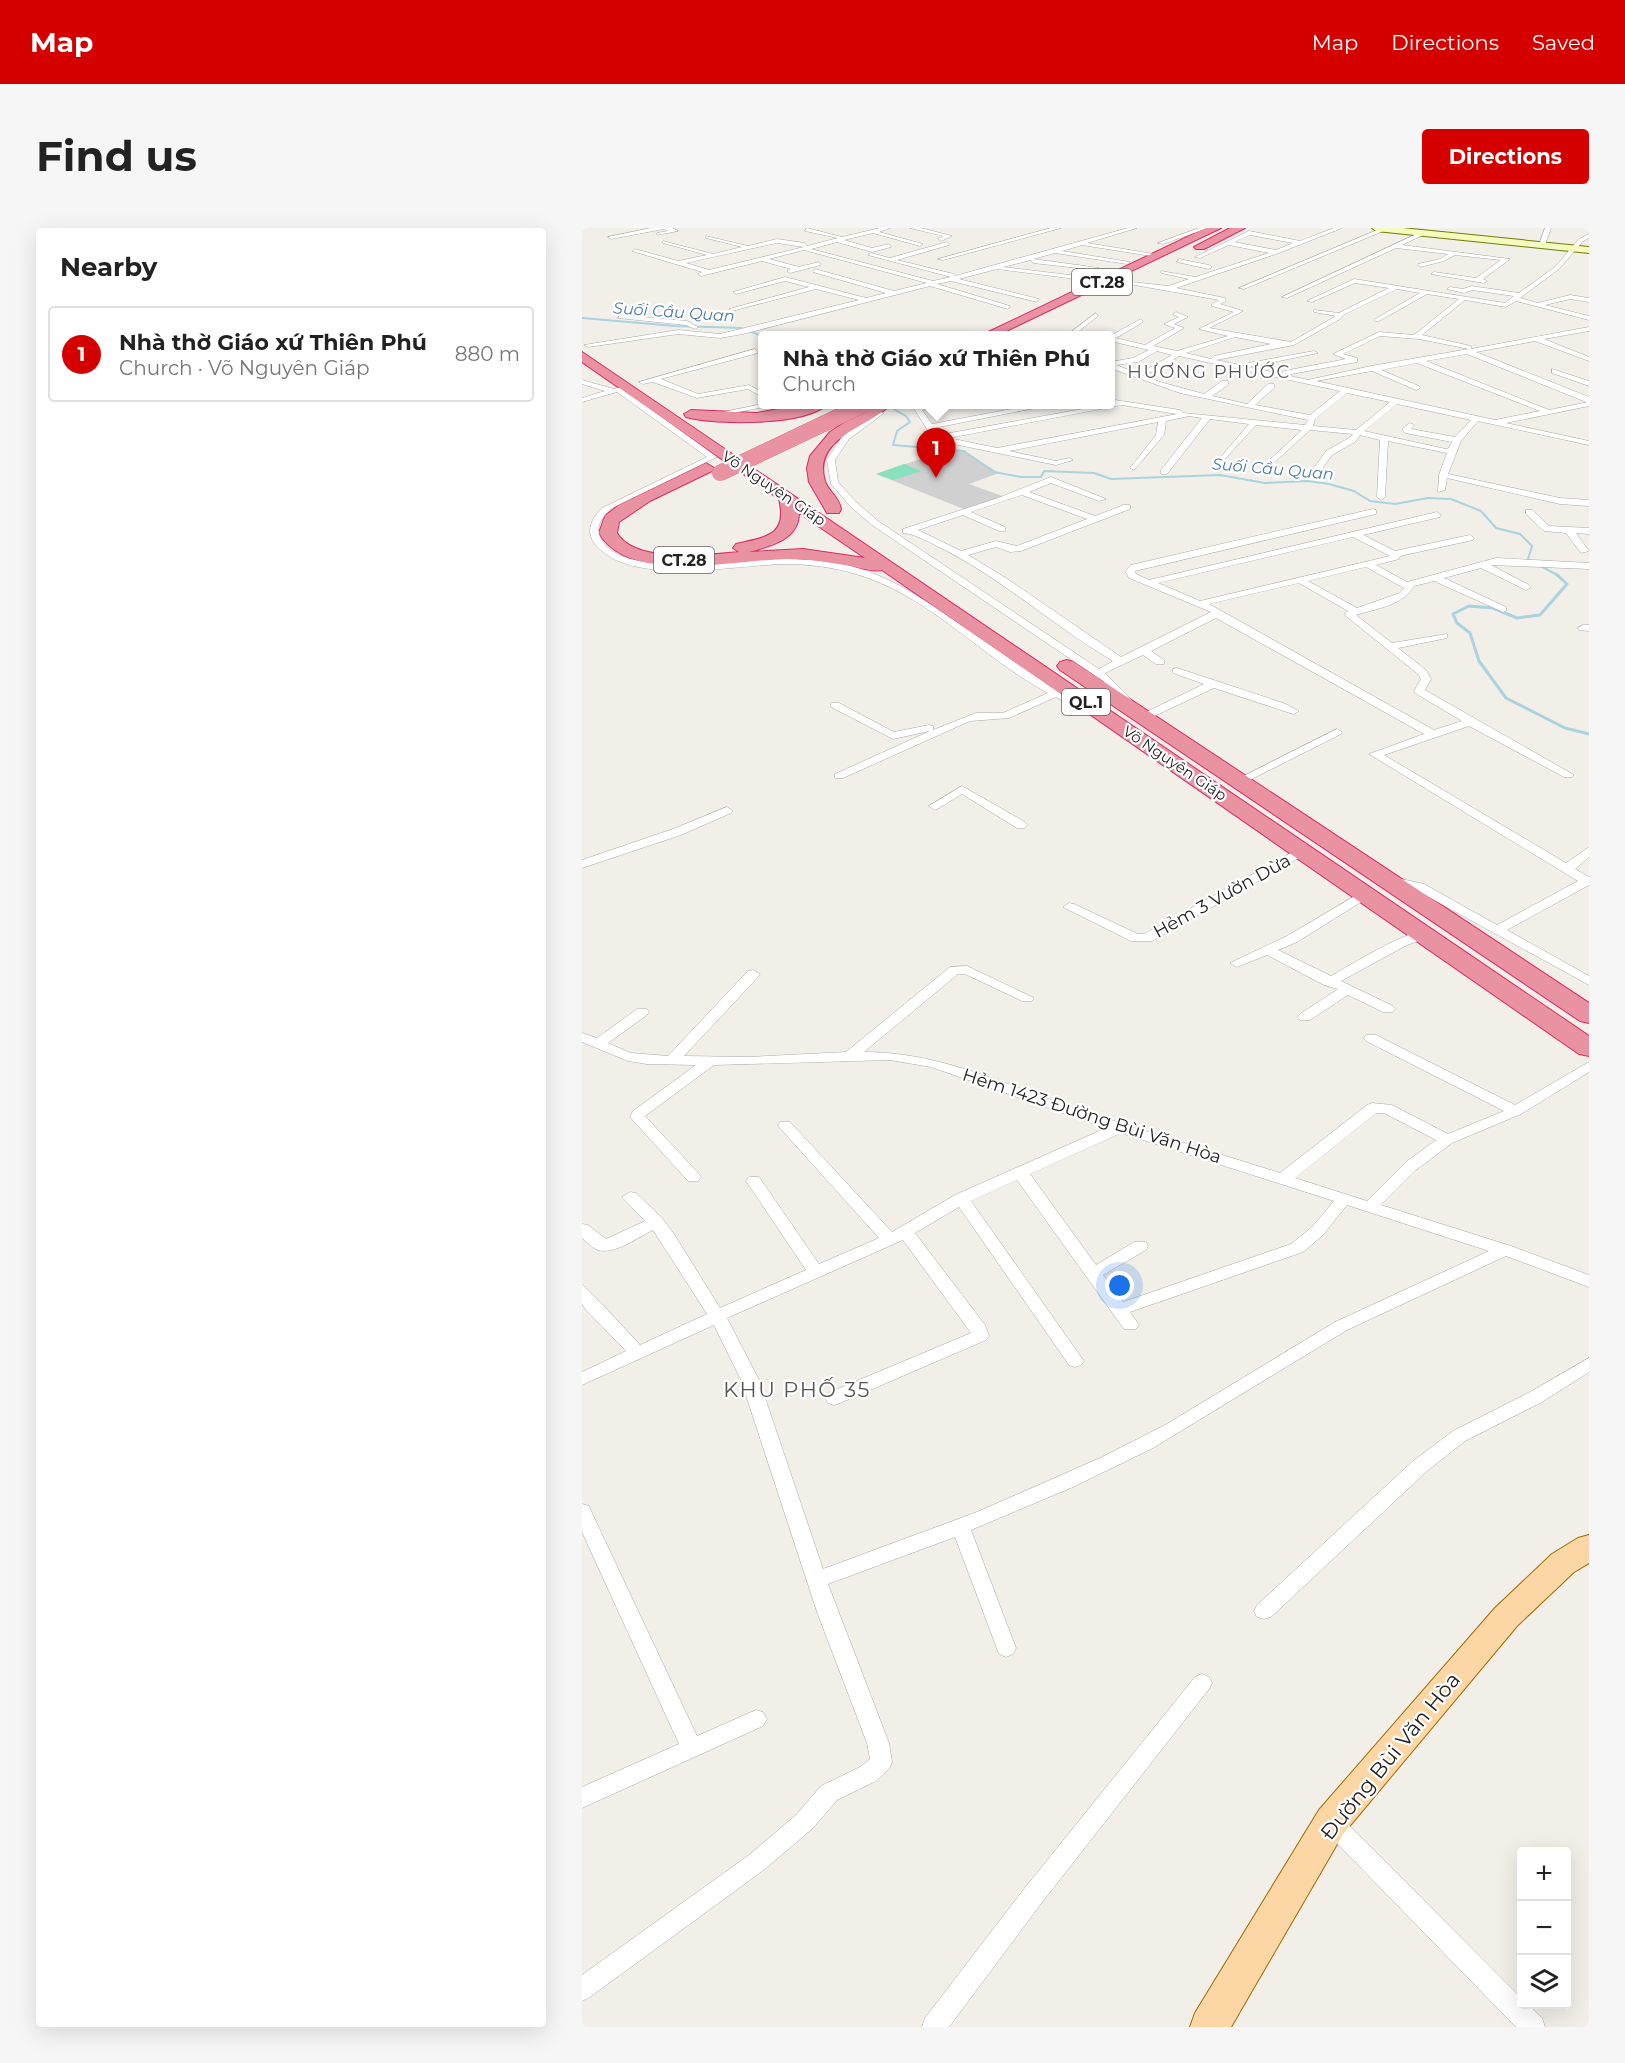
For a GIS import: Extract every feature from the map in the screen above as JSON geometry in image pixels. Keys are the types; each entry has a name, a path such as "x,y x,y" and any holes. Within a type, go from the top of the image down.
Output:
{"highway":[{"name":"CT.28","path":"999,331 1215,228"},
{"name":"CT.28","path":"1025,331 1244,231"},
{"name":"Võ Nguyên Giáp","path":"584,347 631,386 787,497 1589,1048"},
{"name":"Võ Nguyên Giáp","path":"631,386 691,414 1589,1015"},
{"path":"691,414 728,419 751,418 777,416 805,409"},
{"name":"CT.28","path":"787,497 791,516 789,526 779,535 761,543 720,551 685,552 661,549 636,531 642,513 713,471 835,409"},
{"name":"CT.28","path":"873,409 644,498 611,520 608,533 615,544 634,553 658,558 710,560 792,554 825,556 889,567"},
{"path":"833,509 832,502 818,484 813,466 819,452 836,434 874,409"}],"main road":[{"name":"Đường Bùi Văn Hòa","path":"1209,2027 1331,1822 1506,1617 1563,1563 1589,1547"}],"street":[{"path":"611,237 675,231 666,228"},
{"path":"737,228 747,228"},
{"path":"913,228 949,236 942,243"},
{"path":"941,259 1058,228"},
{"path":"678,332 720,336 748,331 1024,260 1134,228"},
{"path":"1161,243 1205,228"},
{"path":"1198,257 1229,243 1244,231 1258,228"},
{"path":"1168,288 1339,228"},
{"path":"1242,288 1380,228 1589,250"},
{"path":"1542,245 1548,228"},
{"path":"698,274 870,230 883,229"},
{"path":"807,230 845,238"},
{"path":"870,230 951,257"},
{"path":"1244,231 1301,243"},
{"path":"1285,297 1416,231"},
{"path":"1491,314 1532,288 1584,238 1589,236"},
{"path":"708,237 748,247"},
{"path":"1097,238 1123,243"},
{"path":"679,263 781,240 810,247"},
{"path":"836,240 872,250 889,246"},
{"path":"665,242 713,255"},
{"path":"889,260 921,247 942,243 968,252"},
{"path":"1229,243 1276,252"},
{"path":"1078,244 1151,254"},
{"path":"1392,245 1506,259 1477,280"},
{"path":"692,249 674,253 695,259"},
{"path":"802,249 1008,307"},
{"path":"635,251 709,272"},
{"path":"1052,252 1127,262"},
{"path":"1209,253 1220,255"},
{"path":"1420,265 1442,260 1455,253"},
{"path":"871,255 958,276"},
{"path":"1230,256 1250,260"},
{"path":"762,259 799,269"},
{"path":"1024,260 1096,268"},
{"path":"1179,261 1223,270"},
{"path":"819,264 734,289 785,279 865,300"},
{"path":"989,268 1092,279"},
{"path":"815,271 892,293"},
{"path":"1163,272 1196,279"},
{"path":"1434,274 1488,281"},
{"path":"948,278 1037,300"},
{"path":"1310,301 1356,280 1506,305"},
{"path":"1132,284 1168,288 1224,300 1214,305 1239,312 1202,328 1282,344 1292,344 1340,315 1396,287 1410,283 1460,291 1472,288 1518,297 1588,317"},
{"path":"1521,286 1532,288"},
{"path":"732,309 817,287"},
{"path":"1377,320 1426,292"},
{"path":"1537,304 1570,297 1589,300"},
{"path":"1417,337 1429,324 1463,299"},
{"path":"1317,311 1340,315"},
{"path":"1148,346 1180,329 1167,324 1185,316 1176,314"},
{"path":"1075,331 1096,315"},
{"path":"584,347 678,332 693,326 620,317"},
{"path":"1115,336 1142,321"},
{"path":"944,325 948,331"},
{"path":"1305,381 1589,329"},
{"path":"1573,332 1589,337"},
{"path":"1277,374 1354,360 1337,354 1376,335 1417,337 1482,348"},
{"path":"1152,370 1179,353 1235,336"},
{"path":"1534,339 1589,359"},
{"path":"1115,340 1589,443"},
{"path":"1208,360 1282,344"},
{"path":"1115,363 1135,360 1158,348"},
{"path":"582,400 755,351"},
{"path":"1467,351 1589,402"},
{"path":"1239,366 1314,353"},
{"path":"1417,360 1548,412"},
{"path":"1115,367 1125,372 1195,394 1312,418"},
{"path":"1371,368 1416,388"},
{"path":"1555,371 1589,384"},
{"path":"1115,374 1125,372"},
{"path":"582,382 631,386 697,396 749,387 758,393"},
{"path":"1207,396 1225,383"},
{"path":"631,386 713,457 609,506 595,519 594,533 599,545 618,558 647,566 674,568 787,561 819,563 875,576 900,588 1057,693 1127,730"},
{"path":"1249,406 1271,386"},
{"path":"1268,466 1308,428 1312,418 1346,390"},
{"path":"1152,408 1195,394"},
{"path":"1313,475 1324,458 1352,440 1358,432 1396,401"},
{"path":"1115,402 1189,414 1358,432 1440,450 1452,450"},
{"path":"1493,423 1589,402"},
{"path":"1115,405 1123,403"},
{"path":"1579,406 1589,410"},
{"path":"723,413 758,409"},
{"path":"875,409 846,437 831,460 834,482 854,504 892,534 1107,679 1142,716 1211,685"},
{"path":"918,409 937,438 1056,463 1069,460"},
{"path":"929,427 1030,409"},
{"path":"937,438 1091,409"},
{"path":"999,450 1189,414"},
{"path":"1164,472 1208,416"},
{"path":"1441,490 1443,475 1452,450 1457,440 1476,419"},
{"path":"1134,468 1160,435 1162,420"},
{"path":"1224,458 1255,421"},
{"path":"1410,425 1406,429 1457,440"},
{"path":"1381,497 1384,438"},
{"path":"1443,475 1560,501 1589,503"},
{"path":"892,534 1022,492 1051,480 1102,500"},
{"path":"1022,492 1095,519"},
{"path":"961,554 996,544 1018,549 1127,507"},
{"path":"963,512 1002,529"},
{"path":"1216,614 1218,611 1215,608 1148,583 1132,576 1130,572 1134,567 1373,512"},
{"path":"1529,512 1547,530 1589,531"},
{"path":"1148,583 1437,515"},
{"path":"909,530 961,554 1120,662"},
{"path":"1569,530 1584,551"},
{"path":"1355,535 1394,554 1470,538"},
{"path":"1203,603 1392,559 1396,557 1394,554"},
{"path":"1368,564 1407,586 1496,561 1589,566"},
{"path":"1481,564 1526,586"},
{"path":"1434,577 1503,609"},
{"path":"1300,580 1355,611"},
{"path":"1407,586 1404,595 1395,600 1355,611 1349,614 1351,618 1391,646 1422,672 1426,680 1419,691 1470,722 1568,775"},
{"path":"1098,673 1216,614"},
{"path":"1216,614 1433,734"},
{"path":"1391,646 1443,636"},
{"path":"1143,650 1160,662"},
{"path":"1177,671 1211,685 1249,694 1294,711"},
{"path":"839,776 976,716 1005,716 1057,693"},
{"path":"835,705 893,736 930,728 947,728"},
{"path":"1470,722 1375,754 1587,881 1498,930"},
{"path":"1240,781 1337,732"},
{"path":"935,806 962,789 1021,825"},
{"path":"582,864 727,811"},
{"name":"Hẻm 3 Vườn Dừa","path":"1069,907 1141,940 1302,851"},
{"path":"1567,869 1589,851"},
{"path":"1387,880 1420,887 1589,981"},
{"path":"1237,963 1292,939 1365,894"},
{"path":"1329,982 1402,942 1424,934"},
{"path":"1268,950 1329,982 1388,1009"},
{"path":"850,1056 955,970 967,970 1027,998"},
{"path":"672,1060 753,974"},
{"path":"1305,1017 1346,990"},
{"path":"597,1045 642,1012"},
{"name":"Hẻm 1423 Đường Bùi Văn Hòa","path":"582,1037 628,1057 748,1061 890,1056 934,1063 1119,1128 1371,1206 1505,1250 1589,1281"},
{"path":"1371,1038 1516,1111"},
{"path":"693,1177 638,1117 638,1114 710,1061"},
{"path":"1371,1206 1411,1166 1447,1140 1516,1111 1589,1066"},
{"path":"1283,1179 1372,1108 1387,1108 1447,1140"},
{"path":"785,1125 890,1240"},
{"path":"582,1379 717,1316 890,1240 961,1199 1119,1128"},
{"path":"1020,1172 1130,1325"},
{"path":"754,1181 816,1273"},
{"path":"582,1989 757,1862 805,1821 829,1793 868,1774 881,1762 878,1743 816,1580 750,1380 717,1316 656,1222 630,1197"},
{"path":"1119,1310 1297,1248 1311,1238 1332,1216 1344,1198"},
{"path":"961,1199 1075,1361"},
{"path":"582,1229 600,1245 608,1245 656,1222"},
{"path":"834,1398 981,1336 979,1329 906,1232"},
{"path":"1093,1274 1140,1246"},
{"path":"816,1580 961,1528 1101,1466 1200,1413 1250,1380 1341,1326 1505,1250"},
{"path":"582,1291 592,1306 638,1353"},
{"path":"1264,1611 1338,1540 1459,1436 1536,1397 1589,1364"},
{"path":"582,1511 692,1749"},
{"path":"961,1528 1006,1648"},
{"path":"934,2027 1032,1898 1202,1683"},
{"path":"582,1798 756,1719"},
{"path":"1331,1822 1533,2027"}],"shaded area":[{"path":"947,450 964,451 999,473 969,484 1005,497 966,510 876,474"}],"green space":[{"path":"904,464 922,471 893,480 876,474"}],"waterway":[{"name":"Suối Cầu Quan","path":"582,318 675,326 741,328 758,334"},
{"name":"Suối Cầu Quan","path":"894,409 906,416 910,422 897,431 893,445 964,451 994,472 1021,477 1041,477 1044,471 1094,473 1111,479 1220,475 1265,483 1307,481 1329,484 1354,491 1370,501 1395,504 1428,498 1451,499 1481,511 1496,528 1520,534 1532,546 1528,559 1557,575"},
{"name":"Suối Cầu Quan","path":"1557,575 1567,584 1540,615 1517,618 1493,608 1469,606 1453,614 1457,623 1470,633 1479,661 1506,698 1565,728 1589,734"}],"tunnel":[{"path":"1092,279 1132,284"}],"place":[{"name":"Nhà thờ Giáo xứ Thiên Phú","path":"936,478"}],"district":[{"name":"HƯƠNG PHƯỚC","path":"1209,372"},
{"name":"KHU PHỐ 35","path":"797,1389"}]}
